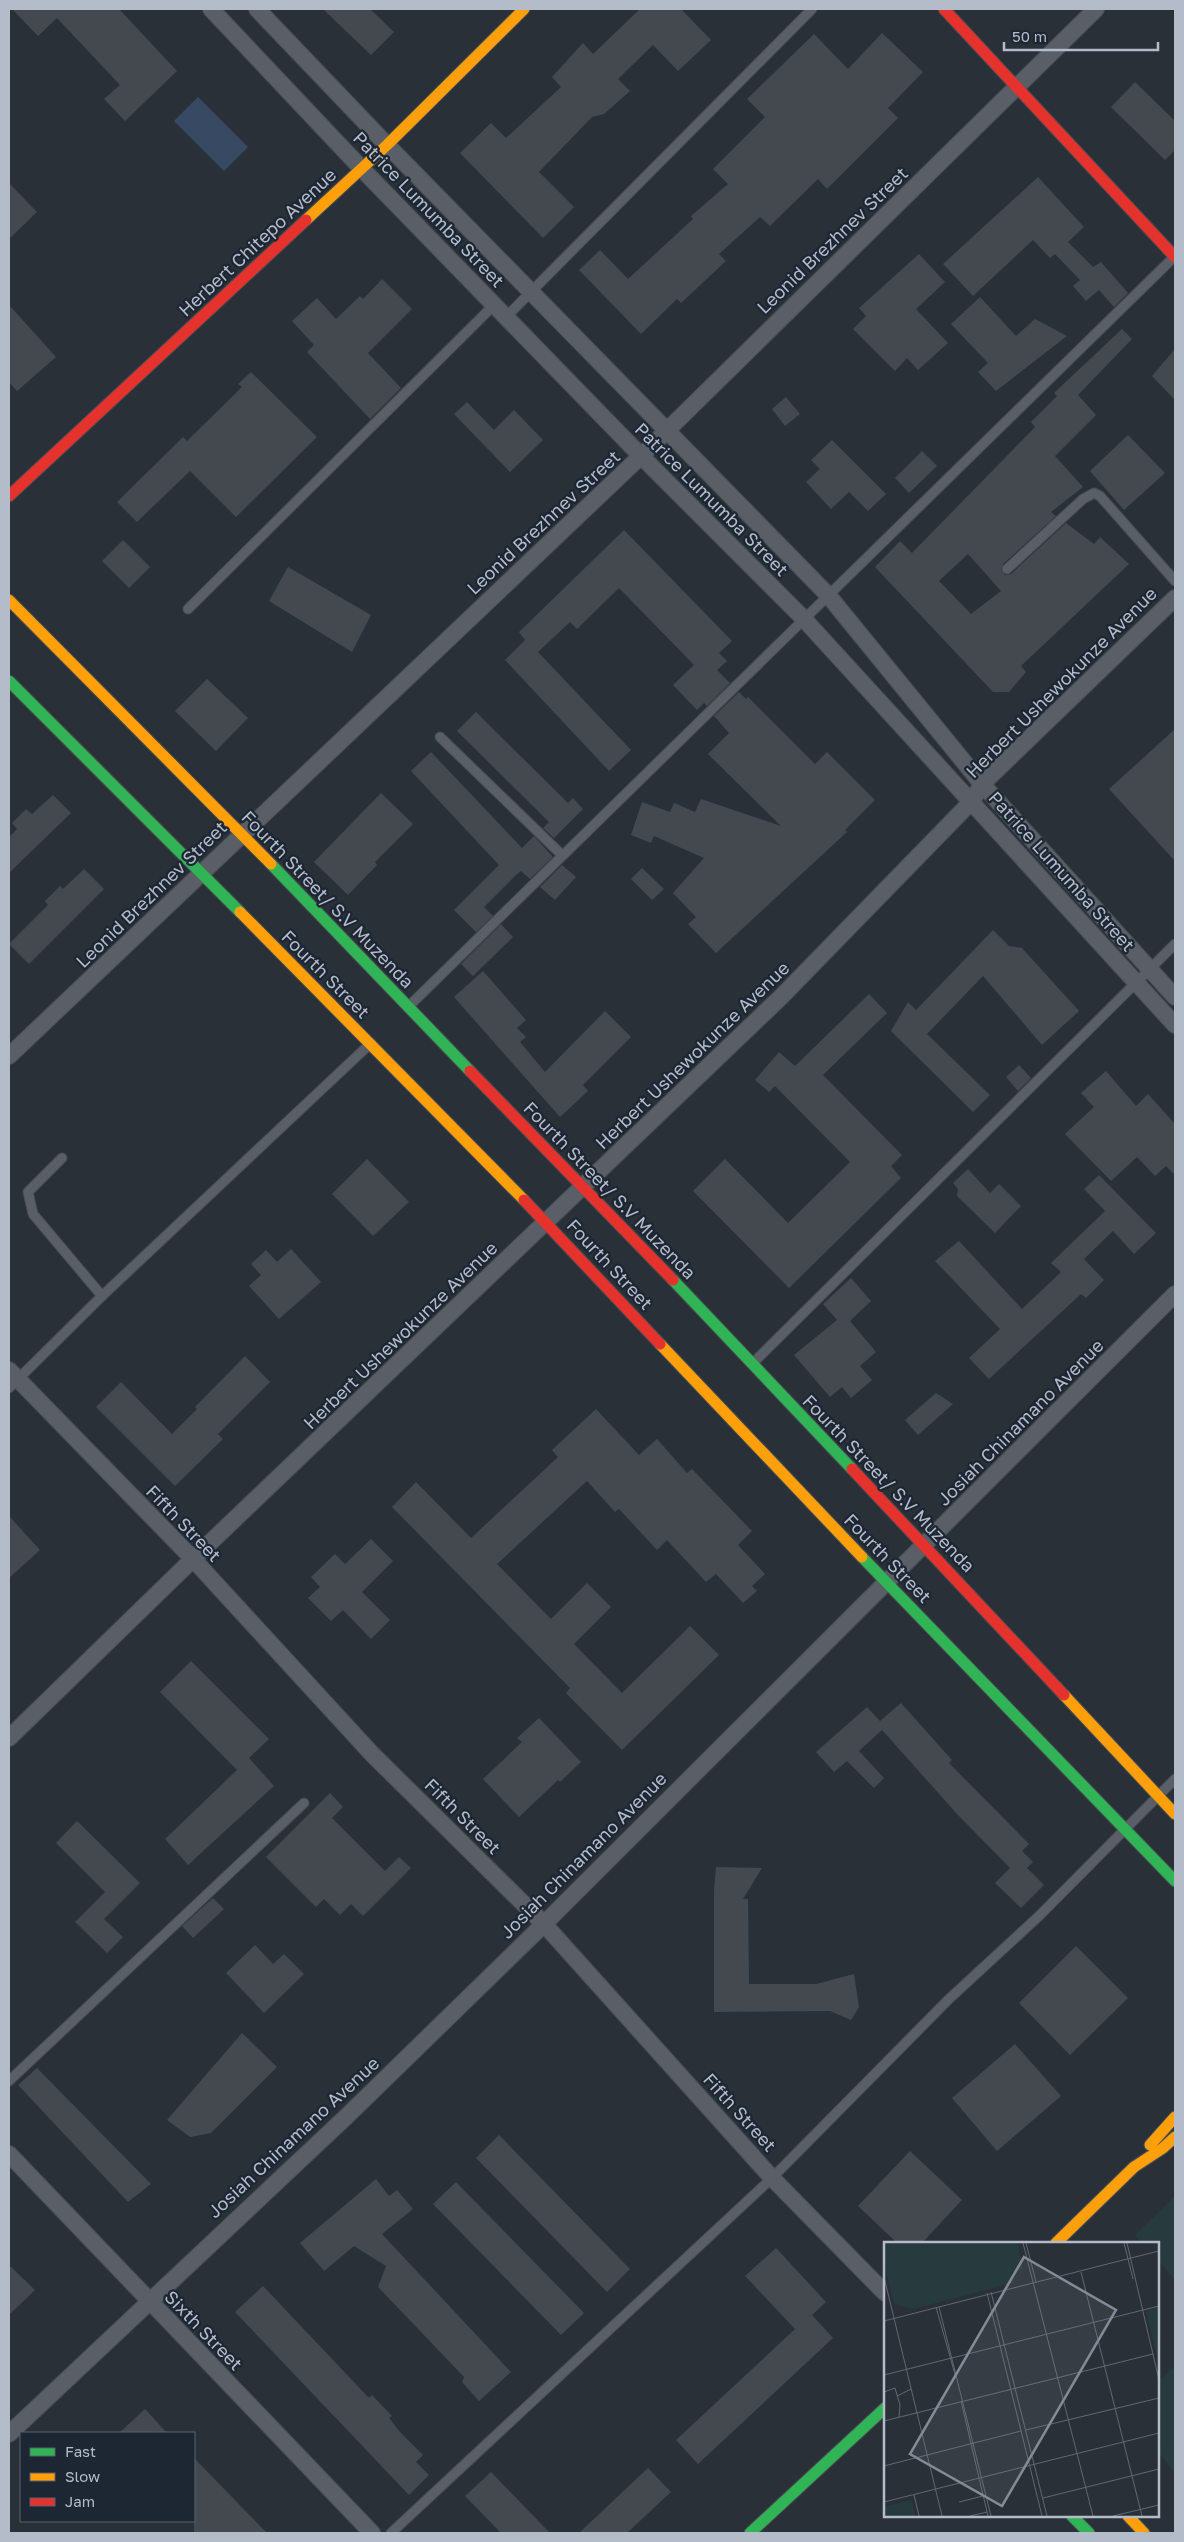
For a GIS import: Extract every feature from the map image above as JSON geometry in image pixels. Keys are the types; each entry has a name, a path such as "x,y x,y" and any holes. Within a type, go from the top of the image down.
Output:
{"main road":[{"name":"Herbert Chitepo Avenue","path":"9,496 362,169 524,9"},
{"path":"944,9 1175,256"},
{"name":"Fourth Street/ S.V Muzenda","path":"9,600 243,834 408,1008 584,1187 925,1545 1175,1814"},
{"name":"Fourth Street","path":"9,681 371,1043 546,1223 885,1582 1175,1880"},
{"path":"1057,2242 1134,2167 1175,2117"},
{"path":"1134,2167 1163,2148 1175,2137"},
{"path":"750,2533 884,2409"},
{"path":"1073,2517 1089,2533"},
{"path":"1129,2517 1144,2533"}],"street":[{"name":"Patrice Lumumba Street","path":"212,9 362,169 641,456 803,618 1175,1025"},
{"name":"Patrice Lumumba Street","path":"257,9 387,145 828,595 982,784 1175,997"},
{"name":"Leonid Brezhnev Street","path":"9,1056 641,456 1096,9"},
{"name":"Herbert Ushewokunze Avenue","path":"9,1738 193,1559 781,997 972,801 982,784 1175,598"},
{"name":"Josiah Chinamano Avenue","path":"9,2434 348,2115 544,1924 1175,1294"},
{"name":"Fifth Street","path":"12,1379 193,1559 372,1754 544,1924 772,2178 884,2292"},
{"name":"Sixth Street","path":"9,2154 148,2302 372,2533"}],"lane":[{"path":"506,317 812,9"},
{"path":"408,1008 803,618 1175,256"},
{"path":"188,609 494,305"},
{"path":"1007,569 1082,499 1094,493 1100,496 1175,581"},
{"path":"440,737 562,855"},
{"path":"752,1364 1175,944"},
{"path":"12,1379 371,1043"},
{"path":"62,1158 28,1192 33,1214 102,1296"},
{"path":"391,2533 772,2178 949,2000 1039,1916 1175,1779"},
{"path":"9,2080 304,1803"}],"green space":[{"path":"1175,2196 1175,2280 1159,2261 1159,2242 1141,2242 1135,2235"},
{"path":"1175,2366 1175,2473 1159,2453 1159,2381"}],"water":[{"path":"198,97 248,147 224,171 174,121"}],"building":[{"path":"12,9 119,9 177,71 125,121 104,99 120,85 57,18 38,36"},
{"path":"323,9 370,9 394,32 371,55"},
{"path":"640,9 681,9 711,40 678,71 653,45 618,79 630,91 604,114 592,117 539,172 574,207 543,238 460,153 491,123 506,138 561,87 552,77 583,43 593,54"},
{"path":"882,33 923,72 888,108 898,118 827,189 818,179 770,226 760,217 719,254 726,261 681,303 677,299 641,334 579,270 600,250 628,279 693,219 691,216 728,184 713,169 765,117 747,99 814,34 848,69"},
{"path":"1135,82 1175,121 1175,150 1165,160 1111,107"},
{"path":"1038,177 1084,227 1068,242 1093,267 1101,262 1128,293 1114,307 1099,290 1086,301 1073,286 1080,280 1055,254 1050,258 1033,240 973,296 943,264"},
{"path":"9,183 37,212 9,239"},
{"path":"919,254 945,282 916,309 948,343 918,370 907,358 895,371 853,329 866,316 859,308"},
{"path":"382,279 412,309 368,353 401,388 370,419 307,352 314,345 292,321 317,298 336,319 360,296 363,299"},
{"path":"980,297 1016,336 1035,319 1067,336 996,391 978,372 988,363 951,324"},
{"path":"9,305 56,357 17,391 9,382"},
{"path":"1122,329 1132,339 1078,395 1096,415 1055,456 1083,487 1051,512 1056,516 1003,564 1001,570 1005,575 1011,574 1066,523 1094,544 1100,537 1129,564 1021,666 1026,672 1009,692 993,692 875,567 900,541 912,553 1035,427 1031,422 1057,396 1054,393","holes":["968,554 1001,591 971,614 939,581"]},
{"path":"1175,349 1175,400 1152,376"},
{"path":"251,372 317,437 236,517 190,471 137,522 117,502 183,437 187,441 242,387 238,384"},
{"path":"786,397 800,414 785,426 772,409"},
{"path":"467,402 494,430 514,410 543,440 510,472 454,414"},
{"path":"1128,435 1165,473 1124,510 1090,471"},
{"path":"832,440 886,494 868,511 849,492 831,509 806,482 820,469 811,460"},
{"path":"922,451 937,466 909,493 895,478"},
{"path":"624,530 732,641 719,653 727,661 717,670 730,683 707,706 704,703 697,710 673,685 694,665 619,588 577,629 570,622 538,652 631,750 609,771 505,660 525,640 519,632"},
{"path":"123,540 150,567 129,588 102,561"},
{"path":"288,567 371,615 352,652 269,601"},
{"path":"207,679 248,718 216,751 175,711"},
{"path":"739,692 746,699 748,697 815,764 827,752 875,800 845,830 847,832 716,953 688,924 696,917 673,893 704,858 654,836 651,843 631,835 642,802 670,812 674,803 695,812 701,799 781,826 708,754 729,733 714,716"},
{"path":"476,712 568,803 573,798 583,809 554,838 543,828 549,822 457,731"},
{"path":"1175,729 1175,861 1109,789"},
{"path":"431,752 522,848 534,836 553,857 530,879 521,871 515,876 484,907 493,916 476,932 454,910 499,865 411,771"},
{"path":"381,793 413,824 375,862 377,865 348,895 314,862"},
{"path":"53,795 71,813 9,873 9,837 17,829 12,823 26,809 32,814"},
{"path":"562,865 576,877 555,900 540,887"},
{"path":"642,868 664,889 652,900 631,879"},
{"path":"84,869 104,889 29,964 9,944 48,905 45,901 60,886 63,889"},
{"path":"501,924 513,937 473,976 461,964"},
{"path":"993,930 1009,946 1022,948 1079,1011 1042,1045 983,976 927,1034 990,1095 973,1112 891,1031 908,1002 916,1010"},
{"path":"483,971 526,1020 517,1028 526,1037 520,1042 545,1072 605,1011 631,1037 583,1085 588,1091 560,1117 454,997"},
{"path":"869,994 887,1013 823,1075 902,1155 891,1166 901,1178 789,1288 693,1191 725,1159 788,1223 850,1162 775,1086 769,1092 755,1080 779,1052 795,1066"},
{"path":"1019,1065 1031,1078 1018,1091 1006,1077"},
{"path":"1106,1071 1136,1106 1148,1094 1175,1124 1175,1175 1166,1166 1155,1176 1137,1157 1111,1181 1065,1134 1094,1107 1081,1093"},
{"path":"367,1159 409,1202 373,1236 332,1194"},
{"path":"968,1169 990,1193 999,1184 1021,1206 995,1233 957,1196 958,1189 953,1183"},
{"path":"1099,1175 1156,1233 1134,1254 1113,1231 1084,1259 1104,1280 1086,1298 1081,1294 989,1379 969,1358 1000,1329 935,1261 959,1241 1022,1309 1061,1272 1051,1263 1105,1211 1084,1189"},
{"path":"291,1249 321,1282 279,1319 249,1286 261,1275 251,1264 266,1250 277,1262"},
{"path":"851,1278 871,1301 850,1321 876,1352 860,1366 872,1380 851,1398 842,1387 830,1397 794,1355 837,1320 823,1304"},
{"path":"245,1356 270,1382 218,1434 223,1439 175,1486 96,1407 121,1382 172,1434 197,1409 195,1407"},
{"path":"936,1393 953,1404 918,1435 905,1420"},
{"path":"596,1409 639,1455 657,1439 687,1473 692,1469 752,1531 738,1545 765,1574 752,1586 757,1591 743,1603 716,1574 706,1582 667,1540 657,1550 619,1509 615,1512 587,1481 497,1564 551,1619 587,1583 611,1607 574,1644 622,1693 690,1626 719,1655 622,1750 566,1693 570,1688 392,1507 416,1482 471,1538 558,1457 552,1450"},
{"path":"9,1516 40,1550 9,1578"},
{"path":"371,1539 393,1561 362,1592 390,1620 371,1639 343,1610 331,1621 308,1598 320,1587 311,1577 335,1554 345,1564"},
{"path":"191,1661 269,1739 249,1758 274,1786 188,1865 165,1839 237,1770 160,1692"},
{"path":"901,1703 952,1760 949,1763 1029,1844 1022,1851 1033,1862 1027,1868 1044,1885 1021,1908 995,1883 1010,1868 958,1815 882,1730 859,1751 884,1778 874,1788 847,1761 834,1772 816,1752 867,1707 880,1721"},
{"path":"539,1718 581,1762 560,1782 558,1780 519,1817 483,1779 522,1742 517,1738"},
{"path":"330,1793 343,1807 332,1818 385,1871 399,1857 411,1868 363,1916 351,1904 340,1915 324,1899 316,1907 266,1857"},
{"path":"77,1821 140,1883 104,1919 123,1937 107,1953 75,1922 105,1892 56,1843"},
{"path":"716,1867 762,1868 743,1899 748,1899 749,1984 816,1984 854,1974 859,2007 851,2020 830,2011 714,2012 714,1891"},
{"path":"213,1898 224,1909 193,1938 182,1926"},
{"path":"255,1945 273,1964 284,1954 304,1974 264,2013 226,1973"},
{"path":"1076,1946 1128,1998 1070,2055 1019,2003"},
{"path":"242,2033 277,2067 211,2133 190,2137 167,2120"},
{"path":"1015,2044 1061,2096 997,2151 952,2098"},
{"path":"37,2068 151,2184 128,2202 18,2085"},
{"path":"499,2135 630,2269 607,2292 476,2158"},
{"path":"910,2151 962,2200 923,2242 896,2242 858,2206"},
{"path":"376,2179 389,2196 397,2190 413,2209 382,2234 511,2372 479,2401 462,2382 464,2377 378,2287 386,2266 354,2246 324,2271 300,2243"},
{"path":"456,2182 584,2313 561,2335 433,2204"},
{"path":"776,2248 826,2302 812,2315 833,2338 698,2464 676,2440 795,2329 745,2276"},
{"path":"9,2265 35,2290 9,2315"},
{"path":"263,2286 369,2398 372,2395 392,2416 389,2418 423,2455 416,2462 429,2475 409,2495 235,2312"},
{"path":"145,2409 166,2432 120,2432"},
{"path":"195,2459 267,2533 194,2533 195,2522"},
{"path":"648,2468 671,2492 627,2533 579,2533"},
{"path":"491,2472 550,2533 501,2533 465,2496"}],"traffic: fast":[{"path":"9,681 240,912"},
{"path":"271,864 470,1071"},
{"path":"673,1280 852,1469"},
{"path":"862,1557 1175,1881"},
{"path":"750,2533 884,2409"},
{"path":"1073,2517 1089,2533"}],"traffic: slow":[{"path":"306,220 387,145 524,9"},
{"path":"9,600 271,864"},
{"path":"240,912 524,1200"},
{"path":"660,1344 862,1557"},
{"path":"1064,1695 1175,1814"},
{"path":"1150,2145 1175,2117"},
{"path":"1057,2242 1134,2167 1163,2148 1175,2137"},
{"path":"1129,2517 1144,2533"}],"traffic: jam":[{"path":"944,9 1175,257"},
{"path":"9,496 306,220"},
{"path":"470,1071 673,1280"},
{"path":"524,1200 660,1344"},
{"path":"852,1469 1064,1695"}]}
